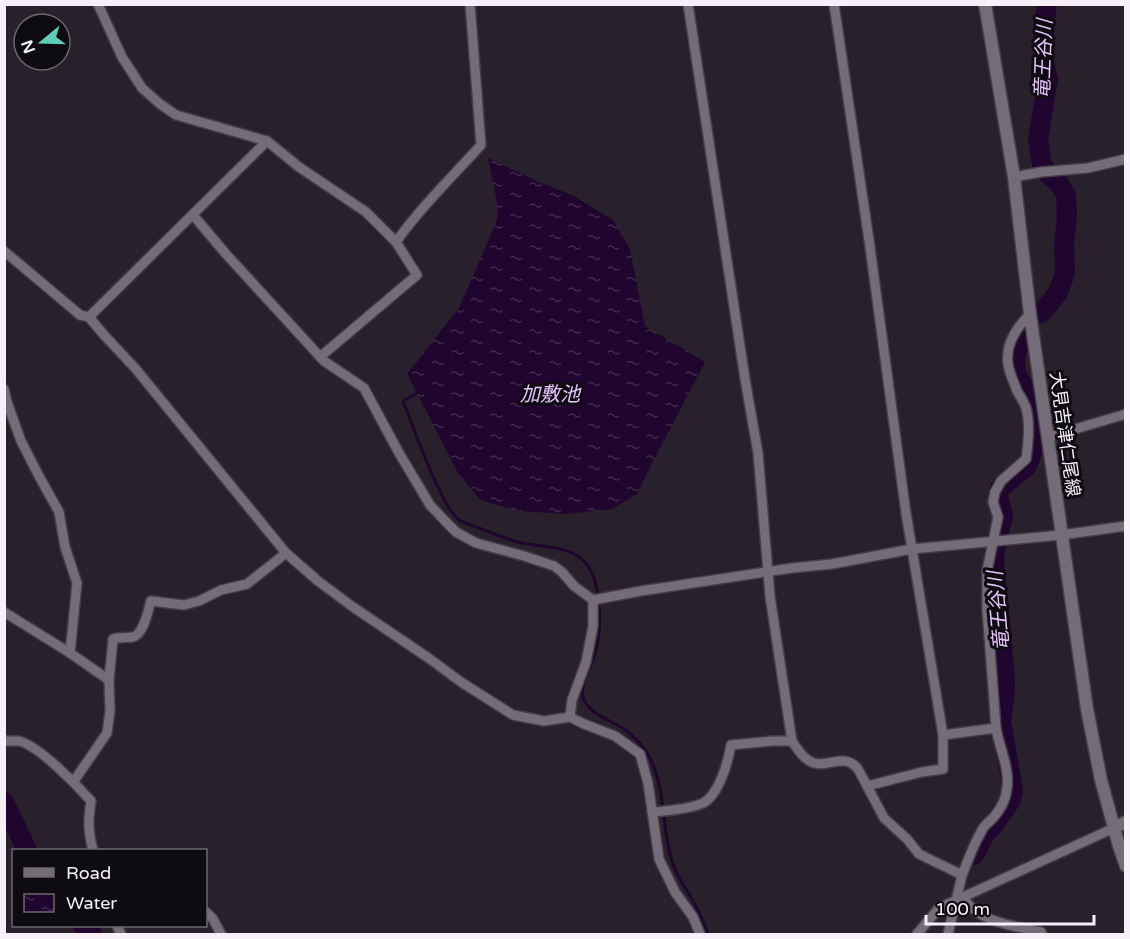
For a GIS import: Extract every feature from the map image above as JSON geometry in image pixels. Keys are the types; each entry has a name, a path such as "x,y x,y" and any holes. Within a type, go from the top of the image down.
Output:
{"main road":[{"name":"大見吉津仁尾線","path":"985,4 1014,177 1030,314 1093,746 1125,866"},
{"path":"1114,828 1125,822"}],"street":[{"path":"98,4 122,57 142,88 160,104 176,114 267,141 299,167 366,212 396,242 417,275 320,357"},
{"path":"396,242 433,197 481,145 470,4"},
{"path":"688,4 758,453 770,596 792,741 805,759 815,764 843,760 852,762 884,818 907,838 919,854 962,875"},
{"path":"834,4 912,549 943,735 943,769 922,771 867,786"},
{"path":"89,317 267,141"},
{"path":"1014,177 1088,168 1125,159"},
{"path":"193,215 320,357 364,388 430,505 456,532 476,543 554,566 574,586 593,600 640,591 832,564 912,549 1061,535 1125,526"},
{"path":"4,251 80,315 89,317 135,368 286,553 318,581 461,682 513,715 544,721 570,717 615,736 640,754 659,811 659,859 675,892 693,916 700,934"},
{"path":"948,934 959,899 962,875 982,830 1003,804 1007,789 1004,759 998,743 996,728 987,610 987,571 997,541 998,517 993,502 995,492 1001,480 1026,459 1029,439 1026,408 1008,364 1008,354 1019,324 1030,314"},
{"path":"4,389 21,441 59,512 65,547 77,583 70,653"},
{"path":"1048,437 1125,414"},
{"path":"74,781 107,733 113,639 133,637 139,634 151,601 184,605 200,601 221,590 247,584 286,553"},
{"path":"570,717 572,700 586,662 593,626 593,600"},
{"path":"4,612 110,680"},
{"path":"943,735 996,728"},
{"path":"4,741 20,741 37,751 74,781 91,801 88,835 93,849"},
{"path":"659,811 704,802 716,789 732,745 792,741"},
{"path":"916,934 939,908 1114,828"},
{"path":"959,899 988,919 1042,934"},
{"path":"207,913 221,934"}],"water":[{"name":"加敷池","path":"488,158 572,195 613,220 630,249 645,326 705,362 637,494 612,509 566,514 518,511 480,500 458,473 407,374 459,308 498,217"}],"waterway":[{"name":"竜王谷川","path":"1041,313 1058,293 1065,273 1064,245 1067,217 1066,195 1058,182 1042,165 1038,139 1048,79 1043,57 1047,4"},
{"name":"竜王谷川","path":"974,855 986,832 993,826 1011,800 1013,790 1001,721 1005,679 994,562 1003,516 998,496 1000,488 1027,466 1032,452 1032,407 1016,373 1015,360 1020,333"},
{"path":"419,392 403,401 432,475 454,515 466,524 511,540 558,548 575,554 588,566 598,595 599,630 596,650 583,685 583,697 590,709 623,728 640,743 647,753 658,780 668,846 673,863 708,934"},
{"path":"4,802 27,849"},
{"path":"84,927 92,934"}]}
